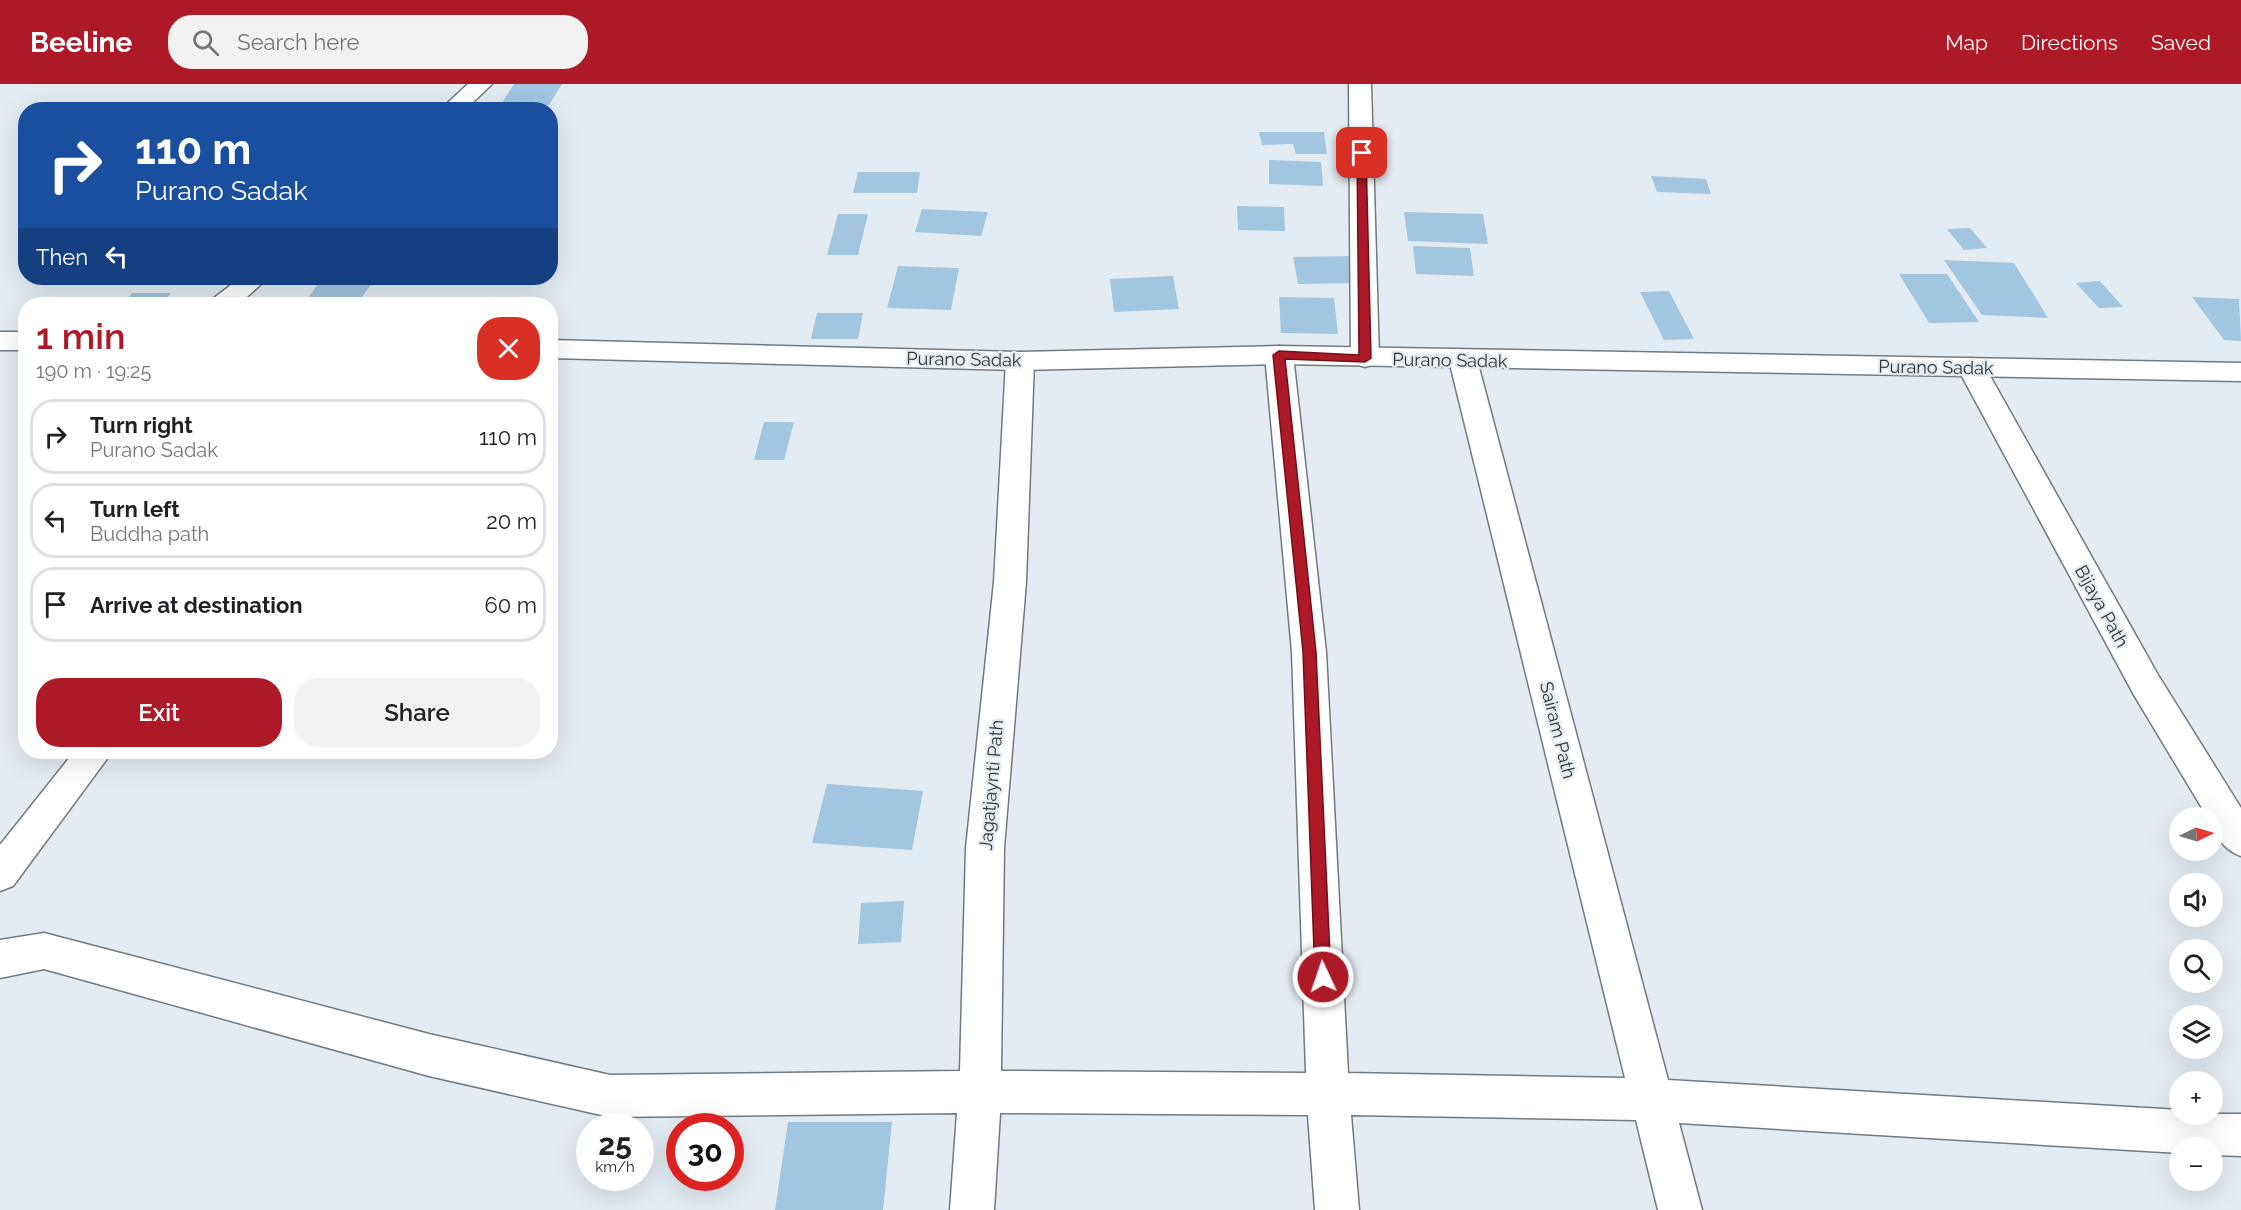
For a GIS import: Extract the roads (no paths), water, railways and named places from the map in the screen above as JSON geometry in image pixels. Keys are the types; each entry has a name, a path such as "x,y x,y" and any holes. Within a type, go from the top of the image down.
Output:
{"street":[{"path":"461,102 481,84"},
{"path":"1360,84 1365,358"},
{"path":"232,297 246,285"},
{"path":"0,341 18,341"},
{"name":"Purano Sadak","path":"558,350 1020,361 1279,355 2241,372"},
{"path":"1279,355 1309,652 1328,1093 1337,1210"},
{"name":"Sairam Path","path":"1463,360 1654,1100 1680,1210"},
{"name":"Jagatjaynti Path","path":"972,1210 980,1092 985,848 1010,582 1020,361"},
{"name":"Bijaya Path","path":"1971,367 2146,685 2241,840"},
{"path":"0,874 89,759"},
{"path":"0,959 44,951 429,1055 610,1096 980,1092 1503,1095 1654,1100 2241,1135"}]}
